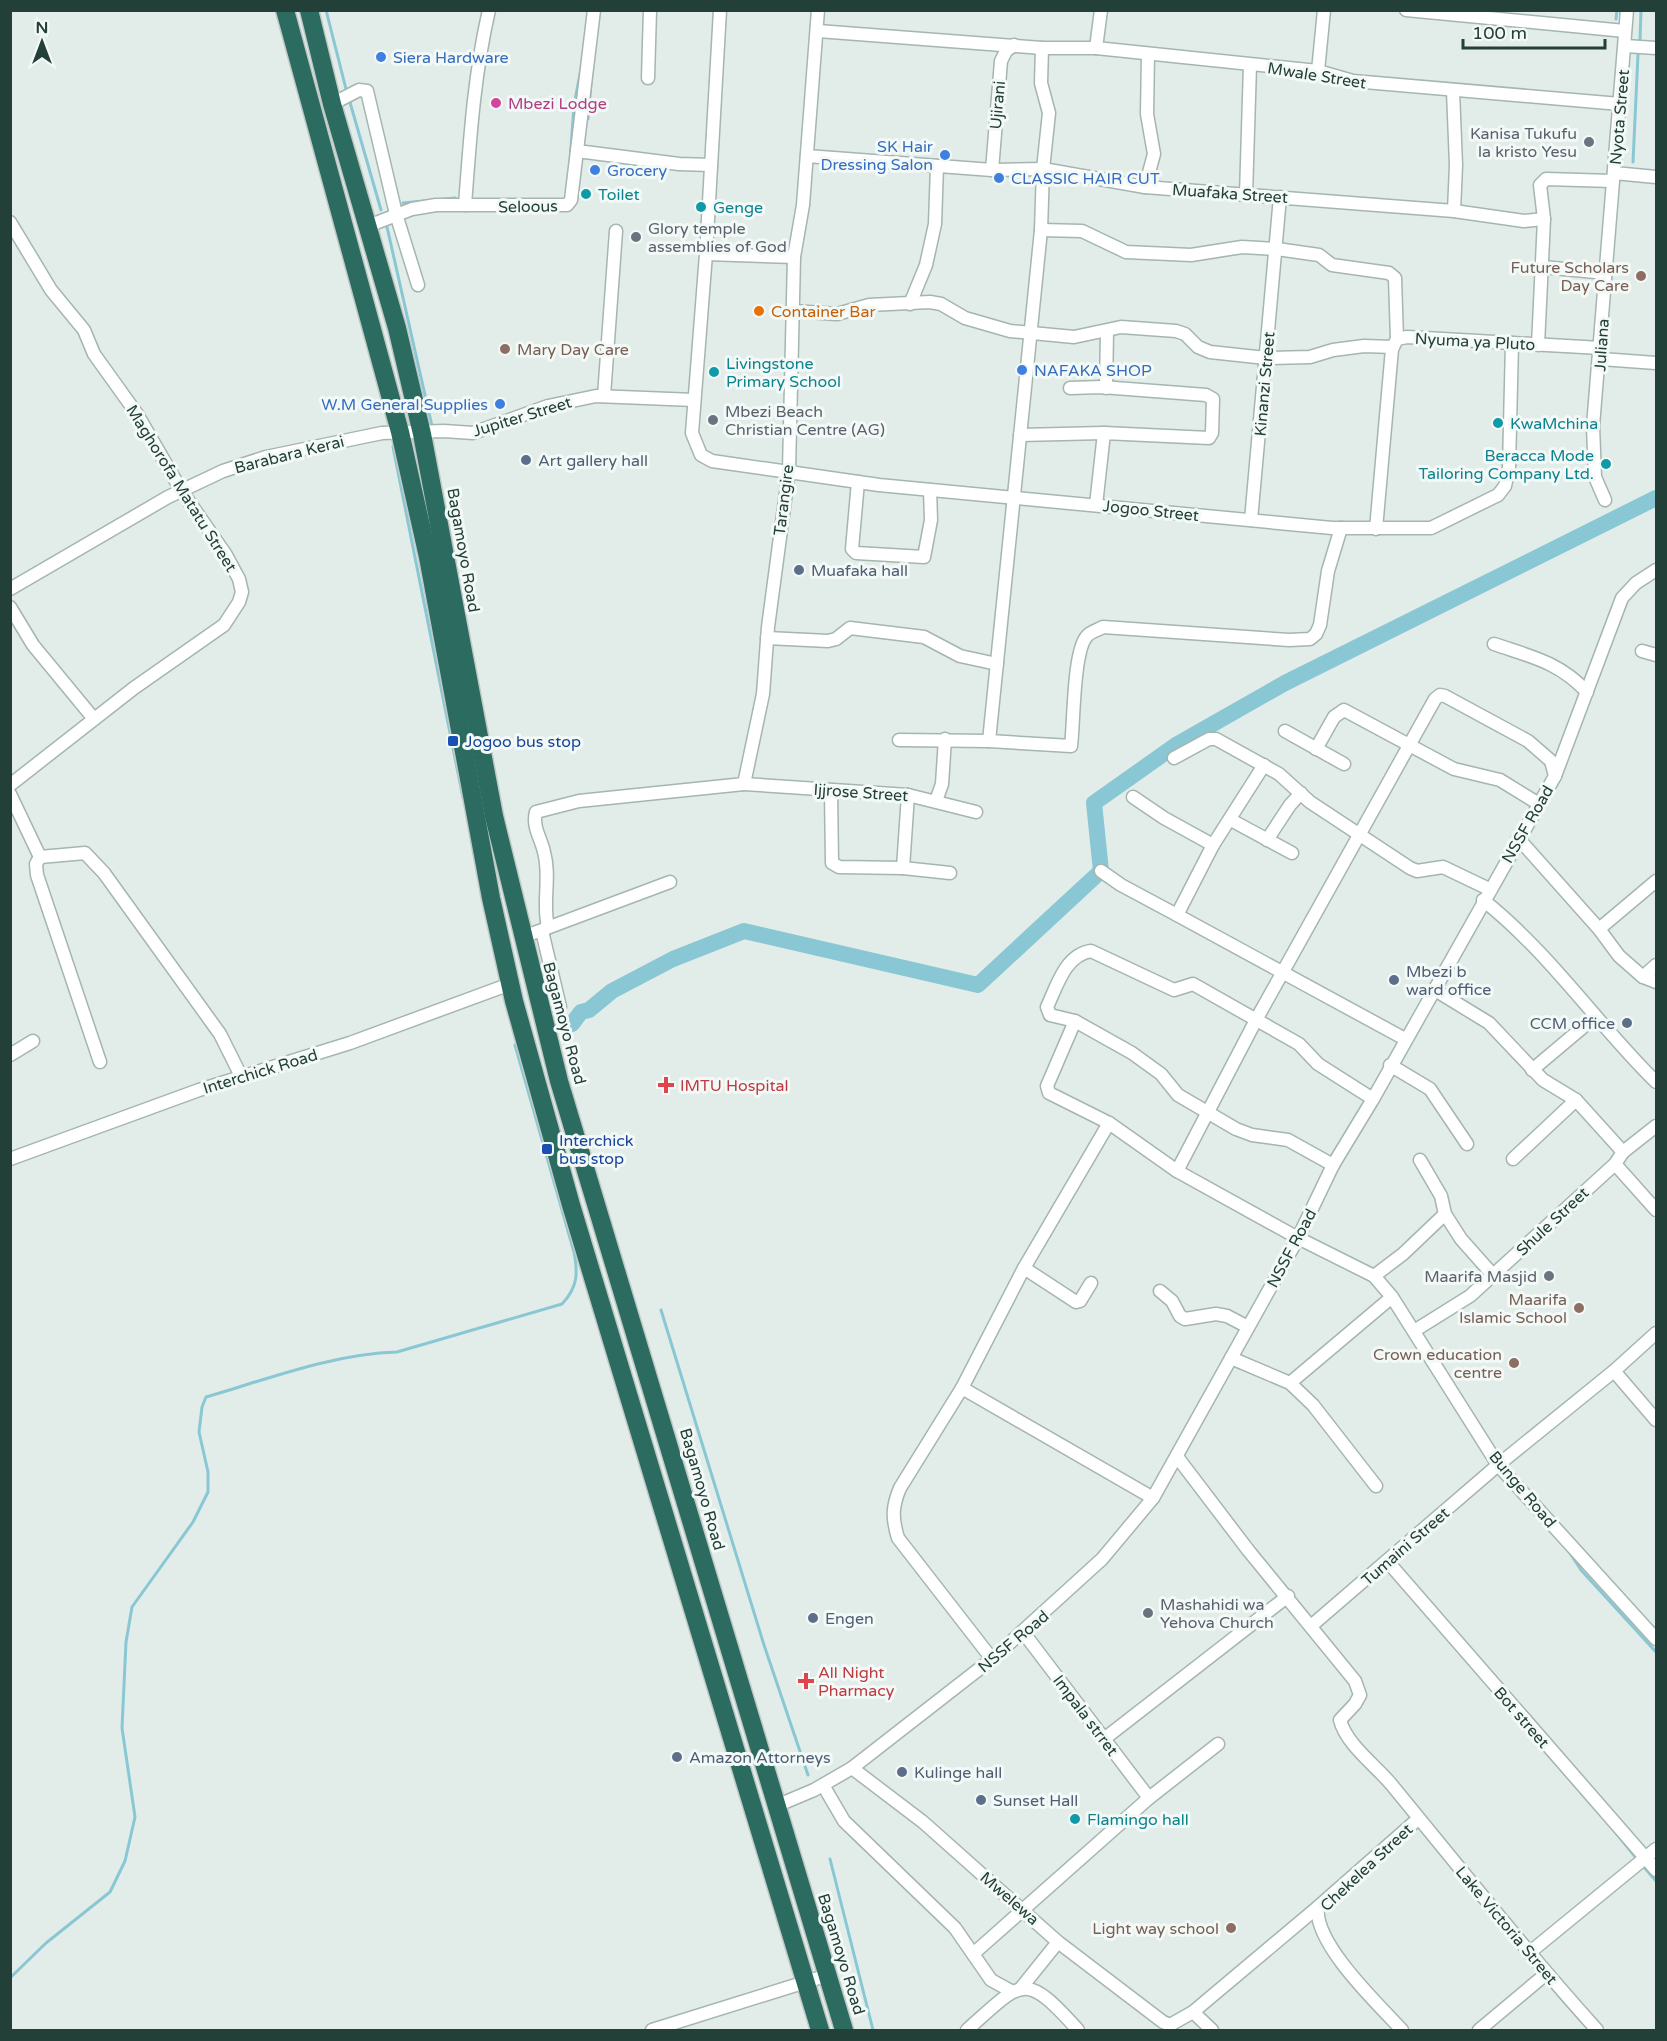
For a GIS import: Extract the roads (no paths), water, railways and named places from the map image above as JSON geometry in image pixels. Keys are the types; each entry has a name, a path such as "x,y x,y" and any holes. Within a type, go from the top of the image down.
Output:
{"highway":[{"path":"285,10 400,432 428,557 491,898 527,1049 571,1205 820,2031"},
{"name":"Bagamoyo Road","path":"309,10 332,104 368,226 423,434 494,816 544,1025 844,2031"}],"street":[{"path":"465,205 479,52 489,10"},
{"name":"Seloous","path":"368,226 396,214 436,205 567,205 571,200 594,10"},
{"path":"648,78 650,10"},
{"name":"Jogoo Street","path":"720,10 706,254 692,433 701,455 728,465 789,470 858,482 930,490 1341,528 1418,530 1442,524 1498,495 1505,486 1509,467 1512,343"},
{"name":"Tarangire","path":"744,784 763,694 767,638 789,470 794,257 807,156 818,10"},
{"path":"1096,48 1101,10"},
{"path":"1318,71 1324,10"},
{"path":"1406,10 1625,31"},
{"name":"Nyota Street","path":"1612,180 1627,10"},
{"name":"Mwale Street","path":"818,32 1042,48 1096,48 1318,71 1353,81 1620,104"},
{"name":"Ujirani","path":"992,170 1001,61 1006,51 1014,45"},
{"path":"1625,46 1656,48"},
{"path":"989,741 1041,230 1043,169 1049,112 1041,83 1042,48"},
{"path":"1145,187 1154,154 1147,114 1148,54"},
{"path":"1246,195 1250,65"},
{"path":"332,104 359,90 367,91 396,214 418,285"},
{"path":"1453,91 1456,165 1454,211"},
{"path":"577,151 680,164 711,165"},
{"name":"Muafaka Street","path":"807,156 992,170 1043,169 1145,187 1454,211 1524,220 1544,219"},
{"path":"910,304 926,266 935,224 937,166"},
{"path":"1538,345 1544,219 1540,185 1546,179 1612,180 1656,177"},
{"name":"Juliana","path":"1605,500 1595,477 1593,426 1601,353 1612,180"},
{"name":"Kinanzi Street","path":"1251,520 1280,197"},
{"name":"Maghorofa Matatu Street","path":"10,222 51,290 84,330 94,354 137,414 181,490 226,555 239,579 242,592 239,602 224,625 94,718 10,785"},
{"path":"793,311 837,314 869,305 892,302 941,304 954,313 986,325 1030,334 1074,337 1121,327 1176,331 1185,334 1198,347 1210,352 1266,358 1310,357 1333,350 1395,343 1393,275 1332,266 1319,255 1277,249 1242,247 1191,255 1126,252 1082,231 1041,230"},
{"path":"604,396 616,231"},
{"path":"706,254 794,257"},
{"path":"1543,267 1606,273"},
{"path":"1106,388 1107,331"},
{"name":"Nyuma ya Pluto","path":"1376,529 1395,343 1407,337 1512,343 1601,353 1656,363"},
{"path":"1020,435 1104,433 1206,439 1212,433 1213,403 1209,396 1106,388 1070,388"},
{"name":"Jupiter Street","path":"400,432 473,433 548,406 604,396 694,400"},
{"name":"Barabara Kerai","path":"10,589 181,490 223,471 266,457 312,446 400,432"},
{"path":"1095,505 1104,433"},
{"path":"858,482 852,549 856,553 924,557 931,520 930,490"},
{"path":"899,740 945,739 1071,746 1081,646 1087,635 1103,627 1301,640 1313,637 1320,626 1328,571 1341,528"},
{"name":"NSSF Road","path":"776,1806 823,1785 852,1768 992,1659 1102,1559 1153,1498 1178,1458 1298,1238 1333,1165 1373,1099 1390,1065 1435,990 1486,895 1555,776 1622,598 1636,583 1656,570"},
{"path":"10,608 33,645 94,718"},
{"path":"767,638 828,641 836,639 850,628 879,630 924,637 960,656 997,664"},
{"path":"1494,644 1557,666 1569,673 1587,692"},
{"path":"1642,651 1656,655"},
{"path":"1177,1171 1206,1112 1281,974 1436,699 1440,695 1445,696 1528,741 1551,761 1555,776"},
{"path":"1316,749 1334,717 1344,710 1454,769 1500,780 1539,804"},
{"path":"1285,730 1344,764"},
{"path":"936,801 942,784 945,739"},
{"path":"1174,758 1209,739 1216,739 1264,765 1359,836 1416,871 1443,867 1486,895 1656,1082"},
{"path":"1177,915 1213,845 1264,765"},
{"path":"560,1007 545,929 547,871 534,820 536,812 542,808 579,801 744,784"},
{"name":"Ijjrose Street","path":"744,784 908,795 976,812"},
{"path":"831,791 832,863 839,867 903,868 950,873"},
{"path":"1267,840 1290,805 1301,793"},
{"path":"10,794 39,857 36,864 37,875 100,1062"},
{"path":"903,868 908,795"},
{"path":"1133,797 1164,818 1213,845"},
{"path":"1231,820 1292,853"},
{"path":"1518,838 1599,929 1618,957 1643,977 1656,982"},
{"path":"39,857 79,852 90,856 220,1034 241,1076"},
{"path":"1101,871 1121,885 1281,974 1405,1039"},
{"path":"1599,929 1656,881"},
{"path":"523,937 670,882"},
{"path":"1333,1165 1288,1140 1252,1135 1206,1112 1178,1095 1161,1074 1132,1053 1075,1022 1050,1015 1047,1007 1070,961 1080,953 1091,951 1174,990 1193,984 1299,1044 1318,1064 1373,1099"},
{"path":"1643,977 1656,965"},
{"name":"Interchick Road","path":"10,1159 241,1076 350,1043 510,984"},
{"path":"1435,990 1489,1023 1543,1080 1576,1100 1623,1152"},
{"path":"1532,1070 1595,1017"},
{"name":"Bunge Road","path":"1075,1022 1047,1090 1053,1096 1109,1123 1177,1171 1230,1198 1298,1238 1374,1275 1392,1297 1498,1465 1656,1640"},
{"path":"10,1055 33,1041"},
{"path":"1390,1065 1430,1089 1467,1144"},
{"path":"1513,1160 1576,1100"},
{"path":"992,1659 898,1538 892,1519 893,1506 900,1488 962,1388 1024,1268 1109,1123"},
{"name":"Shule Street","path":"1414,1331 1470,1296 1615,1164 1623,1152 1656,1126"},
{"path":"1420,1160 1441,1196 1445,1214 1461,1239 1493,1275"},
{"path":"1615,1164 1656,1210"},
{"path":"1374,1275 1403,1254 1445,1214"},
{"path":"1024,1268 1076,1302 1080,1301 1091,1283"},
{"path":"1160,1291 1173,1301 1180,1316 1185,1319 1216,1314 1227,1316 1248,1327"},
{"path":"1290,1383 1392,1297"},
{"name":"Tumaini Street","path":"1311,1626 1656,1333"},
{"path":"1232,1358 1290,1383 1313,1406 1376,1486"},
{"path":"1614,1371 1656,1420"},
{"path":"962,1388 1153,1498"},
{"path":"1178,1458 1360,1690 1355,1704 1340,1720 1342,1727 1418,1819"},
{"name":"Bot street","path":"1388,1562 1656,1870"},
{"path":"1104,1739 1288,1596"},
{"name":"Impala strret","path":"1023,1632 1149,1798"},
{"path":"973,1954 1149,1798 1218,1744"},
{"name":"Mwelewa","path":"852,1768 923,1822 1023,1908 1058,1942 1170,2025 1193,2012"},
{"path":"823,1785 844,1821 955,1928 991,1980 1016,1990 1035,1989 1045,1995 1078,2031"},
{"name":"Chekelea Street","path":"1402,2031 1325,1938 1317,1915 1318,1907 1418,1819"},
{"name":"Lake Victoria Street","path":"1418,1819 1546,1974 1597,2031"},
{"path":"1529,1953 1656,1849"},
{"path":"1212,2031 1193,2012 1318,1907"},
{"path":"967,2031 1016,1990 1058,1942"},
{"path":"1479,2031 1546,1974"},
{"path":"652,2031 828,1975"}],"waterway":[{"path":"326,10 347,93"},
{"path":"1616,19 1617,10"},
{"path":"1640,40 1641,10"},
{"path":"1633,162 1638,54"},
{"path":"570,162 574,105 582,64"},
{"path":"588,119 592,70"},
{"path":"349,99 381,210"},
{"path":"403,203 455,198"},
{"path":"387,227 432,426"},
{"path":"393,447 463,798"},
{"path":"572,1024 581,1012 589,1010 612,991 673,959 744,931 978,985 1101,871 1094,803 1176,745 1285,683 1656,498"},
{"path":"10,1978 46,1943 110,1892 125,1861 135,1817 122,1728 126,1642 132,1607 193,1522 208,1492 208,1472 199,1432 202,1407 206,1397 324,1362 397,1352 562,1304 571,1292 576,1280 574,1252 515,1045"},
{"path":"661,1310 764,1645 808,1775"},
{"path":"1570,1553 1581,1570 1656,1652"},
{"path":"1500,1700 1591,1804"},
{"path":"1617,1834 1637,1859"},
{"path":"830,1859 873,2030"},
{"path":"1646,1865 1644,1867 1656,1881"}],"place":[{"name":"Siera Hardware","path":"381,57"},
{"name":"Mbezi Lodge","path":"496,103"},
{"name":"Kanisa Tukufu la kristo Yesu","path":"1589,142"},
{"name":"SK Hair Dressing Salon","path":"945,155"},
{"name":"Grocery","path":"595,170"},
{"name":"CLASSIC HAIR CUT","path":"999,178"},
{"name":"Toilet","path":"586,194"},
{"name":"Genge","path":"701,207"},
{"name":"Glory temple assemblies of God","path":"636,237"},
{"name":"Future Scholars Day Care","path":"1641,276"},
{"name":"Container Bar","path":"759,311"},
{"name":"Mary Day Care","path":"505,349"},
{"name":"NAFAKA SHOP","path":"1022,370"},
{"name":"Livingstone Primary School","path":"714,372"},
{"name":"W.M General Supplies","path":"500,404"},
{"name":"Mbezi Beach Christian Centre (AG)","path":"713,420"},
{"name":"KwaMchina","path":"1498,423"},
{"name":"Art gallery hall","path":"526,460"},
{"name":"Beracca Mode Tailoring Company Ltd.","path":"1606,464"},
{"name":"Muafaka hall","path":"799,570"},
{"name":"Jogoo bus stop","path":"453,741"},
{"name":"Mbezi b ward office","path":"1394,980"},
{"name":"CCM office","path":"1627,1023"},
{"name":"IMTU Hospital","path":"666,1085"},
{"name":"Interchick bus stop","path":"547,1149"},
{"name":"Maarifa Masjid","path":"1549,1276"},
{"name":"Maarifa Islamic School","path":"1579,1308"},
{"name":"Crown education centre","path":"1514,1363"},
{"name":"Mashahidi wa Yehova Church","path":"1148,1613"},
{"name":"Engen","path":"813,1618"},
{"name":"All Night Pharmacy","path":"806,1681"},
{"name":"Amazon Attorneys","path":"677,1757"},
{"name":"Kulinge hall","path":"902,1772"},
{"name":"Sunset Hall","path":"981,1800"},
{"name":"Flamingo hall","path":"1075,1819"},
{"name":"Light way school","path":"1231,1928"}]}
